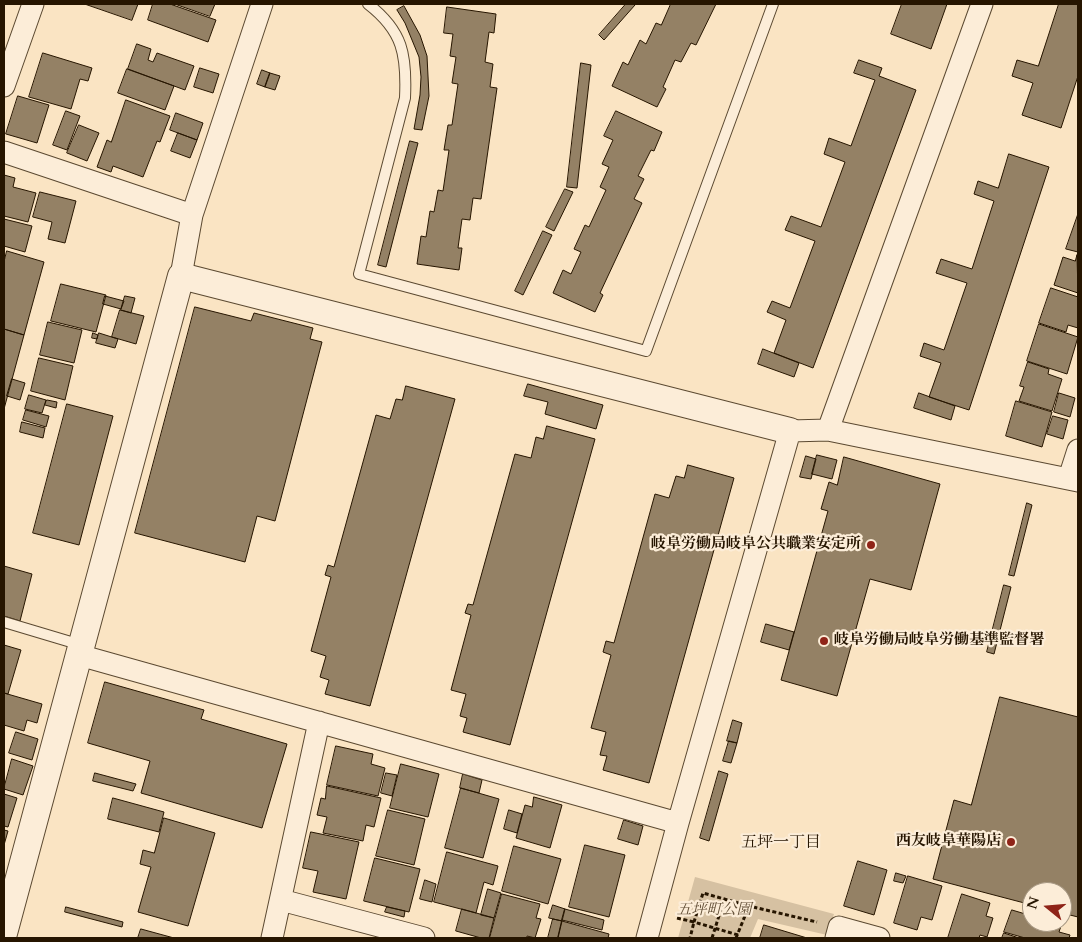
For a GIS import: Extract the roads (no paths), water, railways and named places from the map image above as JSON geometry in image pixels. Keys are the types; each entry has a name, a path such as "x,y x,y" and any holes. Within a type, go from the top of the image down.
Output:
{"street":[{"path":"4,86 33,4"},
{"path":"5,927 181,276 192,215 262,4"},
{"path":"828,430 982,4"},
{"path":"4,152 192,215"},
{"path":"181,276 790,431 828,430 1074,479 1078,450"},
{"path":"647,938 790,431"},
{"path":"80,650 319,722 678,823"},
{"path":"272,938 319,722"},
{"path":"281,900 424,938"},
{"path":"838,932 879,938"}],"lane":[{"path":"368,4 383,16 400,40 406,70 405,98 359,274 646,351 774,4"},
{"path":"4,622 80,650"}],"place":[{"name":"岐阜労働局岐阜公共職業安定所","path":"871,545"},
{"name":"岐阜労働局岐阜労働基準監督署","path":"824,641"},
{"name":"西友岐阜華陽店","path":"1011,842"}],"district":[{"name":"五坪一丁目","path":"781,843"}],"park label":[{"name":"五坪町公園","path":"714,911"}]}
